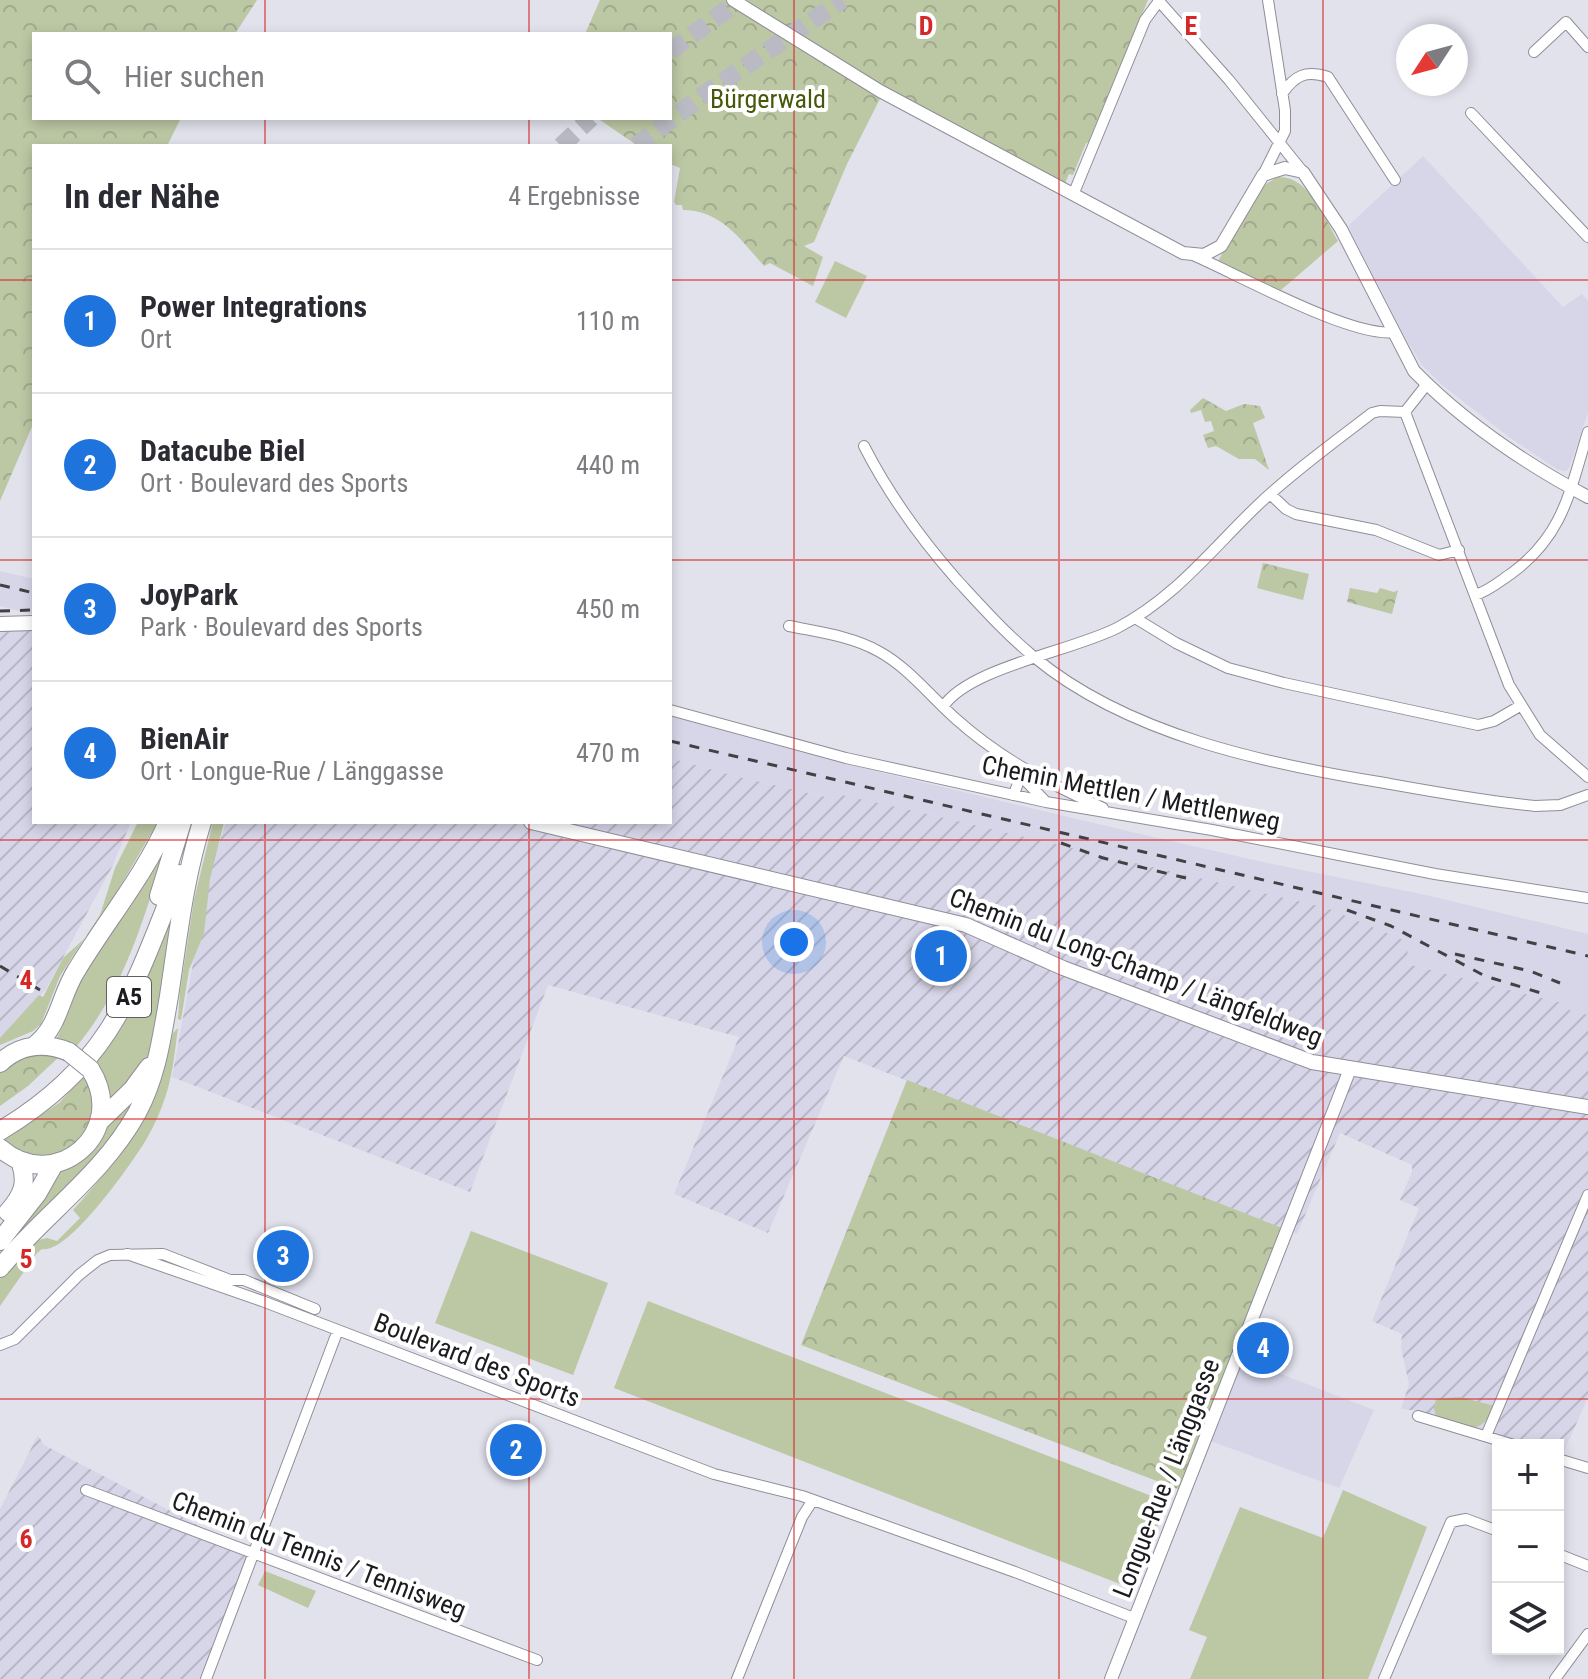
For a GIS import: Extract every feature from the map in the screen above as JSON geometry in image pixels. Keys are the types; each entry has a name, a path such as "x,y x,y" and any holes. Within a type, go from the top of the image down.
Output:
{"highway":[{"path":"34,1046 50,1030 70,981 148,860 167,824"},
{"name":"A5","path":"0,1121 38,1095 62,1073 91,1041 108,1016 139,952 181,824"},
{"path":"0,1268 89,1178 123,1136 148,1087 164,1025 187,875 200,824"},
{"name":"A5","path":"0,1131 61,1086 85,1063 109,1031 141,971 200,824"},
{"path":"8,1158 39,1165 54,1164 85,1147 100,1121 145,1073 156,1052 164,1025"},
{"path":"0,1063 14,1053 34,1046 69,1052 90,1069 97,1082 101,1098 100,1121"},
{"path":"0,1221 24,1189 25,1178 8,1158"},
{"path":"0,1241 37,1194 54,1164"}],"main road":[{"path":"0,624 32,623"},
{"name":"Chemin du Long-Champ / Längfeldweg","path":"539,824 966,925 1063,968 1280,1052 1350,1069 1588,1107"}],"street":[{"path":"733,0 880,91 1183,253 1323,316 1374,331 1394,332"},
{"path":"1193,255 1209,254 1221,246 1285,131 1268,0"},
{"path":"1073,195 1145,20 1158,1 1281,142 1303,172 1341,229 1408,362 1427,384 1508,448 1588,497"},
{"path":"1534,52 1566,22 1588,47"},
{"path":"1282,94 1296,77 1306,73 1328,77 1395,180"},
{"path":"1471,113 1588,237"},
{"path":"1263,175 1285,168 1303,172"},
{"path":"1405,412 1427,384"},
{"path":"943,707 950,696 979,677 1101,635 1135,618 1185,579 1270,494 1372,413 1405,412"},
{"path":"1405,412 1502,669 1520,706 1553,749 1588,777"},
{"path":"1475,595 1485,592 1533,557 1559,520 1588,432"},
{"path":"864,446 906,517 992,619 1036,659 1131,715 1200,740 1296,767 1507,804 1560,805 1588,795"},
{"path":"1270,494 1296,514 1376,530 1439,555 1459,550"},
{"path":"1135,618 1214,662 1284,683 1478,725 1494,721 1520,706"},
{"path":"789,626 849,639 875,649 898,663 943,707 1006,760 1046,802"},
{"name":"Chemin Mettlen / Mettlenweg","path":"672,711 846,758 1046,802 1212,830 1435,874 1588,898"},
{"path":"1006,760 1116,814"},
{"path":"1013,795 1019,783 1018,772"},
{"name":"Longue-Rue / Länggasse","path":"1111,1679 1350,1069"},
{"path":"1486,1436 1588,1195"},
{"path":"0,1345 15,1339 98,1260 127,1254 163,1254 230,1280 244,1280 315,1309"},
{"name":"Boulevard des Sports","path":"127,1254 338,1330 714,1474 813,1500 1134,1618"},
{"path":"206,1679 338,1330"},
{"path":"1418,1416 1495,1439"},
{"path":"1564,1461 1588,1468"},
{"name":"Chemin du Tennis / Tennisweg","path":"86,1490 537,1660"},
{"path":"737,1679 802,1517 813,1500"},
{"path":"1384,1679 1451,1522 1466,1519 1492,1529"},
{"path":"1564,1556 1588,1566"},
{"path":"1555,1679 1588,1634"}],"shaded area":[{"path":"1423,156 1563,307 1582,294 1588,301 1588,413 1566,471 1558,470 1509,437 1442,385 1422,365 1348,226"},
{"path":"0,571 32,579 32,614 0,606"},
{"path":"32,623 32,824 130,824 112,867 46,989 11,1031 0,1039 0,624"},
{"path":"672,717 850,765 1136,833 1426,895 1588,934 1588,1015 1568,1010 1569,1005 1407,964 1327,908 919,812 835,799 672,759"},
{"path":"672,759 834,799 837,794 919,812 1327,908 1408,942 1407,964 1570,1005 1569,1010 1588,1015 1588,1397 1564,1452 1564,1439 1504,1439 1418,1416 1418,1411 1401,1409 1409,1384 1401,1348 1402,1334 1372,1321 1419,1208 1400,1200 1412,1165 1340,1133 1297,1234 844,1056 768,1233 674,1194 739,1037 548,985 470,1192 172,1077 209,876 225,824 672,824"},
{"path":"1237,1357 1374,1410 1339,1488 1205,1439"},
{"path":"38,1435 44,1445 253,1554 205,1679 0,1679 0,1509"}],"green space":[{"path":"0,0 257,0 236,32 32,32 32,120 180,120 168,144 32,144 32,427 0,501"},
{"name":"Bürgerwald","path":"600,0 1148,0 1088,143 1073,175 1069,174 1064,186 885,89 847,164 814,242 804,246 823,257 813,286 770,263 764,266 719,221 676,205 680,168 672,165 672,144 635,144 600,120 672,120 672,32 586,32"},
{"path":"1277,177 1288,178 1307,190 1338,241 1281,290 1218,261 1260,188"},
{"path":"835,261 867,276 846,318 815,302"},
{"path":"1203,398 1226,411 1244,404 1260,406 1265,418 1253,423 1269,470 1255,459 1239,459 1216,446 1208,448 1203,435 1214,431 1211,421 1205,422 1201,410 1191,413 1190,410"},
{"path":"1263,563 1309,574 1303,600 1257,588"},
{"path":"1350,588 1377,593 1380,588 1394,592 1398,590 1392,614 1347,602"},
{"path":"137,824 157,824 95,929 86,936 100,915 115,868"},
{"path":"213,824 224,824 210,879 204,933 189,970 181,1020 178,1019 180,991 194,900"},
{"path":"171,830 134,943 110,997 76,1047 56,1039 74,987"},
{"path":"173,916 152,1045 144,1067 110,1104 103,1076 95,1061"},
{"path":"84,939 60,976 41,1024 33,1031 0,1045 0,1038 39,995 43,997 63,958"},
{"path":"178,1028 168,1087 160,1113 146,1140 128,1168 83,1223 67,1238 37,1253 0,1306 0,1279 9,1267 35,1241 47,1238 57,1241 80,1218 73,1210 107,1170 135,1128 157,1083 173,1033"},
{"path":"27,1053 61,1055 28,1086 0,1106 0,1072 8,1063"},
{"path":"86,1074 95,1096 94,1114 73,1150 34,1158 2,1141 59,1103"},
{"path":"907,1080 1287,1230 1183,1491 801,1345"},
{"path":"139,1094 121,1131 0,1255 56,1173"},
{"path":"471,1231 608,1283 573,1375 435,1323"},
{"path":"648,1301 1167,1502 1133,1589 614,1388"},
{"path":"1460,1397 1495,1406 1489,1417 1477,1427 1470,1428 1436,1417 1436,1399"},
{"path":"1343,1490 1427,1527 1368,1679 1190,1679 1207,1637 1189,1630 1240,1507 1323,1538"},
{"path":"265,1571 316,1591 308,1608 258,1585"}],"tunnel":[{"path":"672,50 740,0"},
{"path":"672,119 842,0"},
{"path":"563,144 589,120"},
{"path":"639,144 670,120"}],"railway":[{"path":"0,585 32,593"},
{"path":"0,611 32,610"},
{"path":"672,741 1588,956"},
{"path":"1061,843 1103,858 1190,879"},
{"path":"1347,910 1391,926 1485,976 1541,993"},
{"path":"1455,954 1530,971 1560,983"},
{"path":"0,966 40,990"}],"place":[{"name":"Power Integrations","path":"941,956"},
{"name":"JoyPark","path":"283,1256"},
{"name":"BienAir","path":"1263,1348"},
{"name":"Datacube Biel","path":"516,1450"}]}
